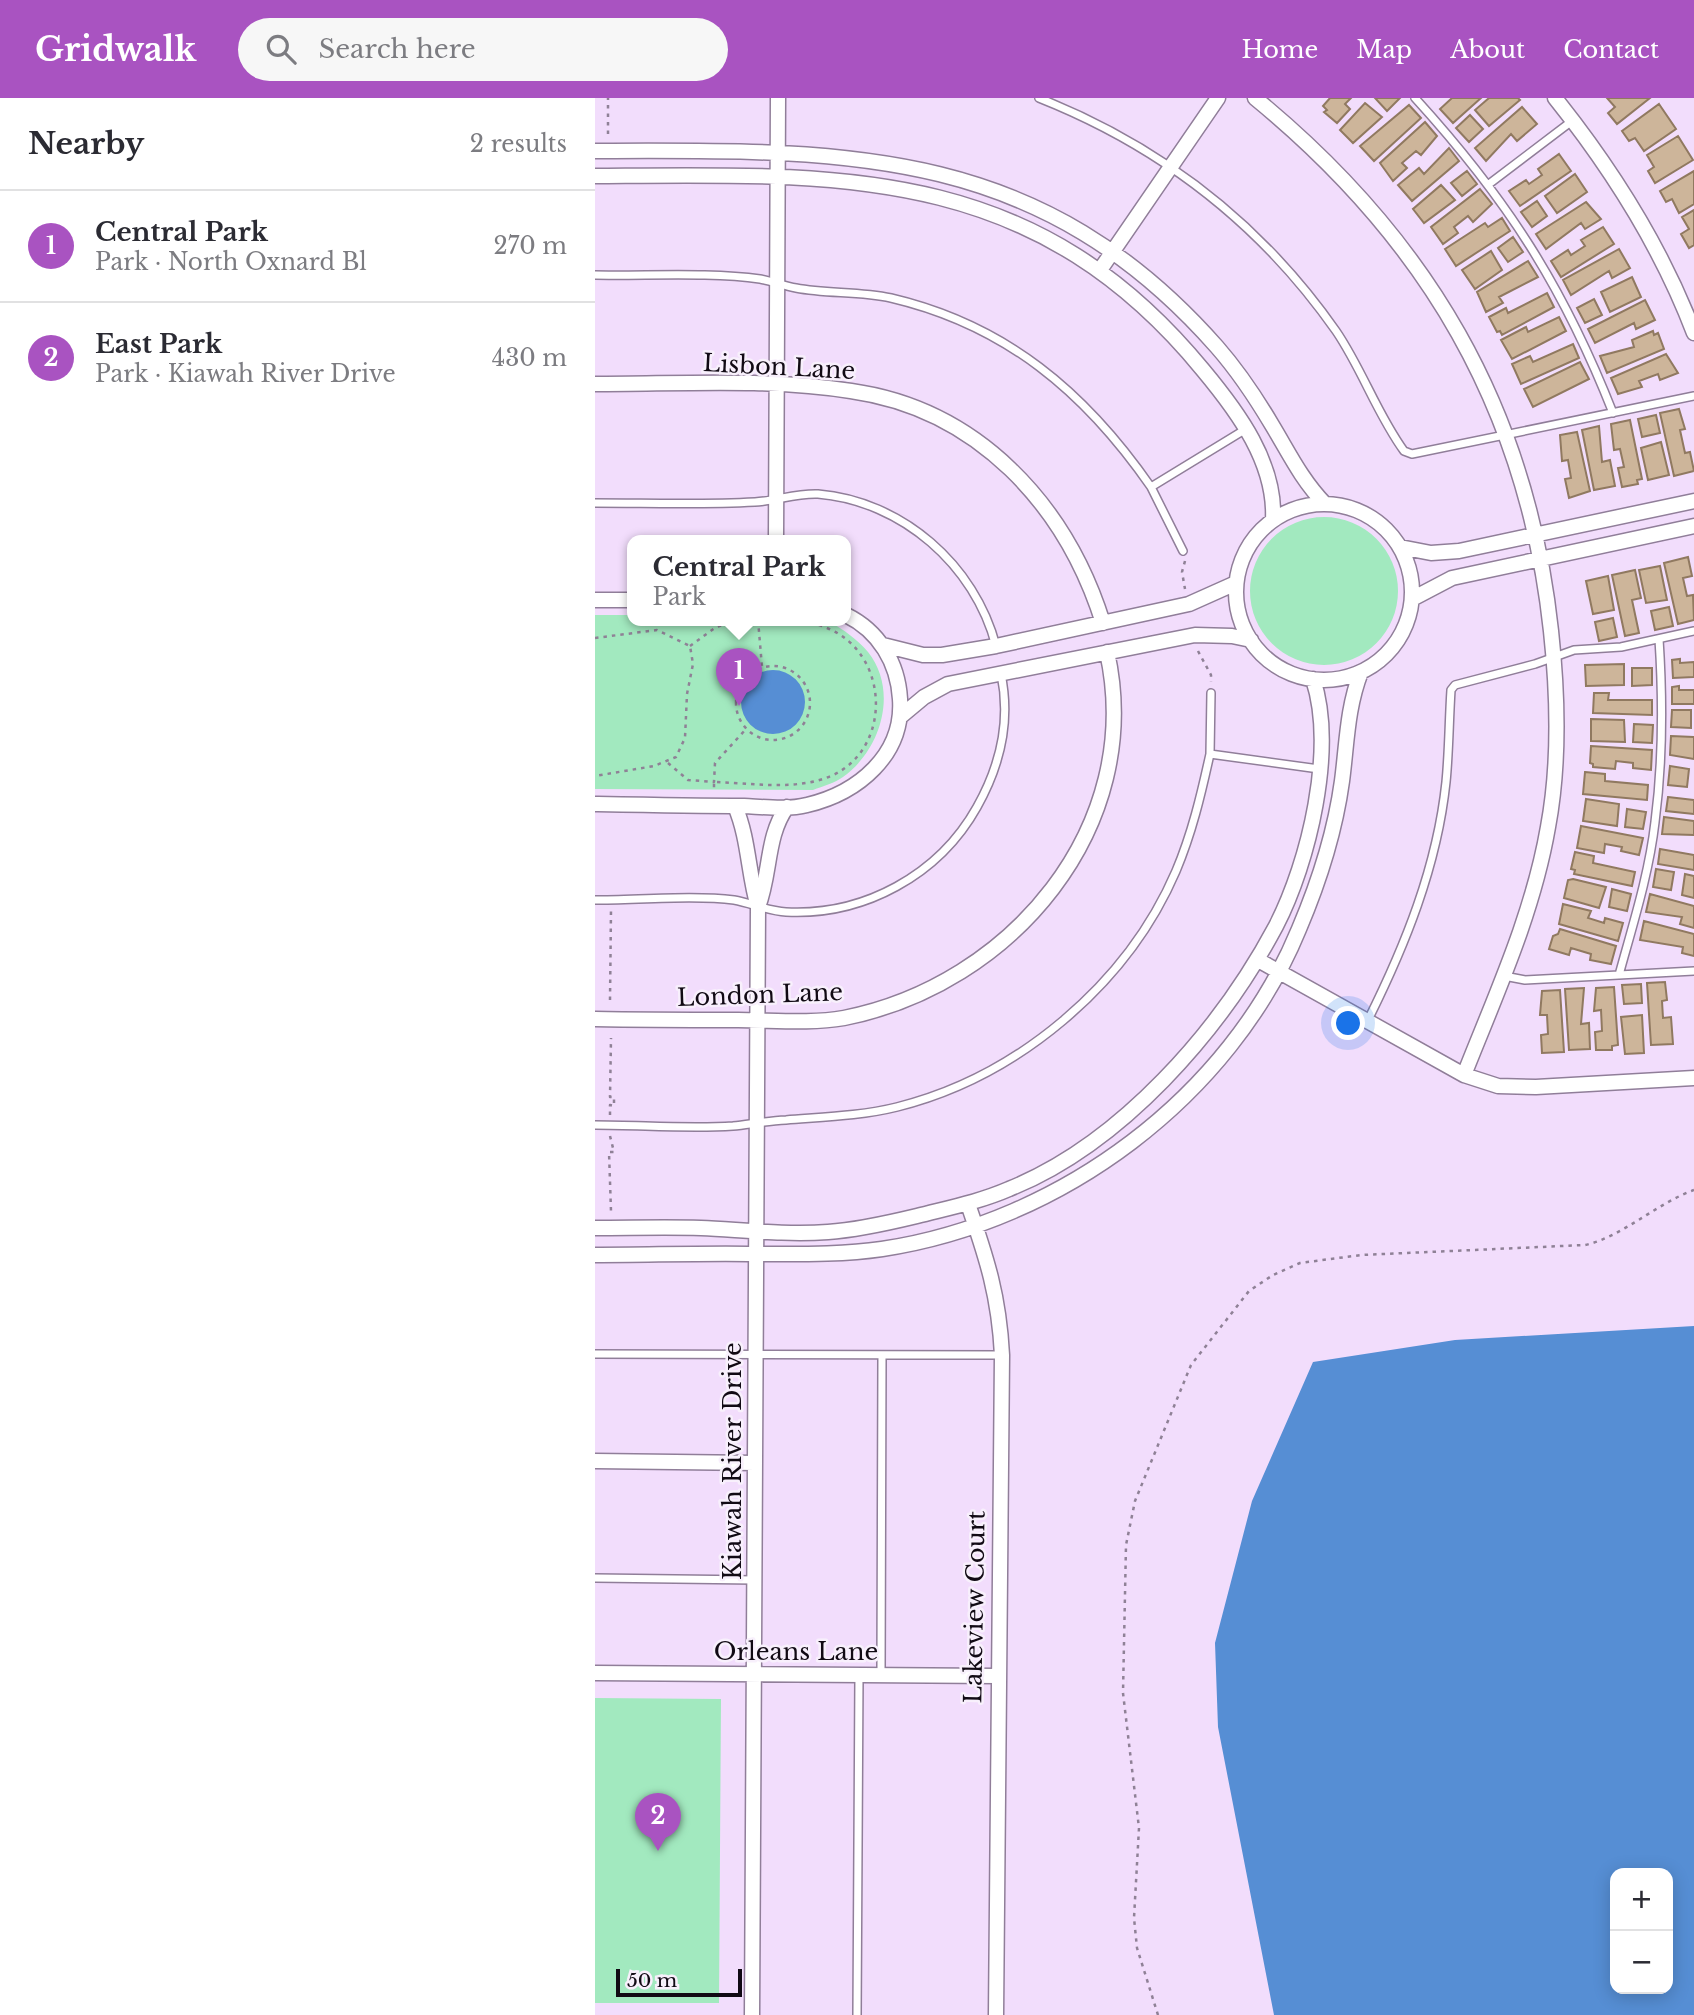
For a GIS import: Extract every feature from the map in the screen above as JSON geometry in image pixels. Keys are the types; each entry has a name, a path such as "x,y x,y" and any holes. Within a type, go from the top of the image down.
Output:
{"street":[{"path":"776,535 778,98"},
{"path":"1100,270 1218,98"},
{"path":"1255,98 1309,142 1360,196 1411,257 1483,377 1506,435 1538,534 1554,657 1557,731 1548,827 1531,901 1464,1075"},
{"path":"1555,98 1617,186 1658,255 1694,333"},
{"path":"595,151 777,152 879,162 974,182 1062,221 1112,251 1184,312 1218,349 1261,406 1305,483 1325,504"},
{"path":"595,176 777,177 860,181 953,200 1035,231 1100,270 1179,341 1223,394 1246,429 1268,471 1273,493 1273,520"},
{"name":"Lisbon Lane","path":"595,384 776,384 852,391 911,406 971,438 1007,464 1039,497 1079,557 1103,623"},
{"path":"1400,547 1431,553 1459,551 1694,501"},
{"path":"1325,504 1354,509 1380,524 1400,547 1408,565 1412,599 1407,622 1396,643 1381,660 1361,672 1337,679 1313,679 1289,672 1267,659 1251,640 1241,621 1236,583 1243,559 1255,537 1273,520 1289,511 1325,504"},
{"path":"1412,599 1452,578 1694,526"},
{"path":"851,619 883,645 923,654 942,655 996,646 1189,604 1236,583"},
{"path":"595,600 627,600"},
{"path":"900,717 924,697 948,684 1195,635 1232,636 1251,640"},
{"path":"595,804 787,807 804,806 829,799 865,779 883,760 893,742 900,717 897,676 883,645"},
{"name":"London Lane","path":"595,1019 841,1018 896,1005 958,975 1005,941 1037,911 1064,876 1084,840 1107,774 1115,714 1113,676 1107,652"},
{"path":"595,1255 757,1254 884,1249 975,1225 1070,1183 1154,1124 1196,1086 1224,1052 1279,972 1299,931 1327,852 1342,782 1349,705 1361,672"},
{"path":"595,1228 829,1232 876,1226 968,1204 1011,1189 1066,1158 1137,1105 1177,1068 1237,992 1258,960 1284,910 1300,869 1319,769 1322,724 1320,701 1313,679"},
{"name":"Kiawah River Drive","path":"735,806 744,828 751,883 758,907 752,2015"},
{"name":"Kiawah River Drive","path":"758,907 767,884 772,832 787,807"},
{"path":"1258,960 1464,1075 1498,1086 1536,1087 1694,1078"},
{"name":"Lakeview Court","path":"968,1204 994,1282 1000,1310 1002,1355 996,2015"},
{"path":"595,1461 755,1463"},
{"name":"Orleans Lane","path":"595,1673 997,1676"}],"lane":[{"path":"1039,98 1091,119 1171,165 1222,205 1301,285 1337,332 1404,451 1412,454 1694,396"},
{"path":"1415,98 1489,184 1530,242 1562,299 1613,413"},
{"path":"1489,184 1573,120"},
{"path":"595,275 759,279 797,288 849,291 891,298 938,312 995,338 1045,370 1086,404 1121,444 1151,487 1183,551"},
{"path":"1151,487 1246,429"},
{"path":"595,503 757,502 817,494 850,499 880,510 908,526 932,542 954,564 976,594 990,622 996,646"},
{"path":"1367,1023 1396,964 1434,851 1446,783 1451,690 1459,681 1574,650 1621,647 1694,631"},
{"path":"1619,975 1646,877 1655,824 1662,759 1660,639"},
{"path":"595,900 734,900 785,912 828,911 866,901 919,873 948,849 969,821 993,779 1004,731 1006,700 1001,674"},
{"path":"595,1125 756,1123 841,1116 897,1107 946,1090 993,1069 1044,1036 1091,996 1151,920 1175,873 1195,821 1210,754 1211,693"},
{"path":"1210,754 1319,769"},
{"path":"1503,976 1525,980 1694,971"},
{"path":"595,1354 882,1357 1002,1355"},
{"path":"881,1675 882,1357"},
{"path":"595,1578 756,1580"},
{"path":"857,2015 859,1675"}],"path":[{"path":"608,98 608,134"},
{"path":"1183,551 1186,591"},
{"path":"690,646 716,627 723,626"},
{"path":"758,626 762,667"},
{"path":"668,763 688,780 803,783 829,777 853,762 863,750 873,728 877,705 876,689 872,673 853,645 821,626"},
{"path":"595,638 657,630 690,646"},
{"path":"595,776 668,763 683,748 687,694 693,664 690,646"},
{"path":"1198,650 1211,675 1211,693"},
{"path":"774,665 797,674 805,683 810,707 800,729 779,740 755,736 745,729 735,706 736,693 751,672 762,667 774,665"},
{"path":"715,797 715,763 745,729"},
{"path":"610,1000 611,900"},
{"path":"610,1117 610,1105 614,1106 614,1097 610,1097 611,1038"},
{"path":"610,1133 614,1152 609,1152 611,1211"},
{"path":"1158,2015 1137,1948 1134,1917 1139,1828 1123,1693 1126,1545 1135,1501 1196,1356 1249,1291 1273,1275 1300,1263 1361,1255 1585,1245 1599,1242 1645,1213 1694,1190"}],"green space":[{"path":"1324,517 1352,523 1376,539 1392,563 1398,591 1392,619 1376,643 1352,659 1324,665 1296,659 1272,643 1256,619 1250,591 1256,563 1272,539 1296,523"},
{"path":"595,615 627,615 627,626 836,626 868,652 877,667 883,684 884,702 876,736 856,765 833,783 813,790 595,789"},
{"path":"595,1698 721,1699 719,2003 595,2003"}],"water":[{"path":"773,670 791,676 799,684 805,702 799,720 791,728 773,734 755,728 747,720 741,702 747,684 755,676"},
{"path":"1694,1326 1694,2015 1274,2015 1218,1727 1215,1643 1252,1501 1313,1362 1455,1340"}],"building":[{"path":"1330,98 1351,98 1345,104 1350,109 1337,123 1324,112 1327,110 1323,106"},
{"path":"1375,98 1400,98 1387,111"},
{"path":"1452,98 1481,98 1453,123 1440,109"},
{"path":"1489,98 1520,100 1489,126 1475,110"},
{"path":"1607,98 1650,98 1617,124 1608,113 1615,107"},
{"path":"1365,103 1382,117 1353,143 1340,130"},
{"path":"1659,104 1676,129 1644,151 1635,138 1629,141 1622,131"},
{"path":"1409,105 1421,118 1374,161 1360,146"},
{"path":"1522,107 1537,124 1517,141 1511,134 1486,161 1475,148"},
{"path":"1470,115 1483,129 1469,142 1456,128"},
{"path":"1425,122 1437,136 1421,155 1416,151 1402,163 1407,168 1393,181 1380,163"},
{"path":"1678,136 1693,160 1655,183 1648,171 1654,167 1647,155"},
{"path":"1449,148 1459,161 1412,201 1398,185 1419,168 1424,174"},
{"path":"1559,154 1571,171 1520,206 1509,191 1526,180 1529,184 1542,175 1538,169"},
{"path":"1467,171 1477,184 1462,196 1451,183"},
{"path":"1694,171 1694,204 1679,213 1672,199 1666,202 1660,191"},
{"path":"1575,174 1587,192 1557,213 1545,196"},
{"path":"1441,185 1455,200 1424,223 1413,209"},
{"path":"1480,189 1492,204 1473,222 1468,216 1454,227 1458,233 1443,244 1431,227"},
{"path":"1537,201 1547,216 1532,227 1521,212"},
{"path":"1586,202 1601,219 1585,229 1581,223 1546,249 1536,234"},
{"path":"1694,210 1694,245 1689,248 1681,234 1689,229 1682,217"},
{"path":"1502,218 1510,231 1456,266 1445,249 1485,223 1488,227"},
{"path":"1603,227 1614,244 1561,277 1551,261 1568,250 1571,255 1585,246 1581,240"},
{"path":"1513,237 1523,252 1508,262 1498,248"},
{"path":"1619,249 1630,268 1612,278 1609,271 1571,295 1563,280"},
{"path":"1491,251 1502,270 1475,289 1462,270"},
{"path":"1528,261 1538,277 1499,297 1503,303 1486,312 1477,292"},
{"path":"1632,277 1641,297 1610,312 1601,292"},
{"path":"1547,293 1554,307 1502,335 1500,331 1497,332 1489,317 1506,308 1508,313"},
{"path":"1594,299 1602,315 1585,323 1577,308"},
{"path":"1645,300 1655,320 1636,329 1634,323 1595,343 1588,329"},
{"path":"1559,317 1566,331 1512,359 1501,340 1526,327 1528,332"},
{"path":"1653,331 1654,335 1658,333 1664,349 1607,373 1600,356 1634,347 1632,340"},
{"path":"1573,344 1579,358 1521,384 1512,364 1530,356 1533,362"},
{"path":"1666,354 1678,373 1660,380 1658,374 1639,381 1642,387 1618,394 1611,378"},
{"path":"1580,362 1589,379 1533,407 1524,389"},
{"path":"1679,409 1685,429 1680,430 1685,453 1690,452 1694,471 1674,476 1660,413"},
{"path":"1656,415 1660,433 1642,437 1638,419"},
{"path":"1630,420 1642,479 1637,480 1638,484 1622,487 1618,468 1624,467 1620,449 1614,450 1611,424"},
{"path":"1599,426 1602,462 1610,460 1615,486 1594,490 1582,430"},
{"path":"1577,432 1590,491 1569,498 1565,479 1571,478 1568,460 1562,461 1560,435"},
{"path":"1661,442 1669,475 1648,480 1641,448"},
{"path":"1688,557 1692,576 1683,578 1687,596 1693,595 1694,620 1678,624 1664,563"},
{"path":"1660,566 1667,600 1646,603 1639,570"},
{"path":"1635,570 1641,598 1632,600 1639,633 1625,636 1612,575"},
{"path":"1608,576 1614,610 1593,614 1586,581"},
{"path":"1669,607 1673,626 1655,630 1651,611"},
{"path":"1613,618 1617,637 1599,641 1595,622"},
{"path":"1680,659 1680,663 1694,662 1694,677 1673,678 1672,660"},
{"path":"1624,664 1624,685 1586,686 1585,665"},
{"path":"1632,668 1652,668 1652,685 1632,686"},
{"path":"1679,686 1679,690 1694,690 1694,704 1672,704 1672,687"},
{"path":"1594,693 1609,693 1608,700 1652,700 1652,715 1593,713"},
{"path":"1672,710 1691,710 1691,728 1671,727"},
{"path":"1591,719 1624,720 1625,742 1591,741"},
{"path":"1634,724 1653,725 1652,743 1633,742"},
{"path":"1671,736 1694,737 1694,759 1670,755"},
{"path":"1591,746 1652,750 1651,770 1633,768 1633,763 1616,761 1615,769 1593,767 1590,763"},
{"path":"1670,766 1689,769 1687,787 1668,785"},
{"path":"1585,772 1605,774 1605,781 1648,785 1647,800 1583,794"},
{"path":"1668,797 1694,800 1694,814 1666,811"},
{"path":"1586,799 1619,804 1617,826 1583,821"},
{"path":"1627,809 1646,812 1643,829 1625,827"},
{"path":"1664,817 1694,821 1694,835 1662,834"},
{"path":"1581,826 1643,838 1639,855 1621,851 1622,847 1605,844 1604,853 1577,848"},
{"path":"1660,849 1694,855 1694,870 1658,864"},
{"path":"1575,852 1594,856 1593,863 1635,872 1632,886 1574,874 1575,870 1571,869"},
{"path":"1656,869 1674,872 1671,890 1653,887"},
{"path":"1685,874 1694,876 1694,898 1682,895"},
{"path":"1568,880 1606,887 1599,908 1564,898"},
{"path":"1612,889 1631,894 1627,911 1609,907"},
{"path":"1650,894 1694,906 1694,928 1680,924 1682,917 1646,912"},
{"path":"1563,904 1591,911 1588,918 1604,923 1605,918 1623,923 1618,941 1559,924"},
{"path":"1644,921 1694,934 1694,956 1682,953 1683,947 1640,940"},
{"path":"1560,929 1616,946 1611,964 1590,960 1591,954 1571,948 1569,955 1549,949 1553,936 1558,934"},
{"path":"1665,982 1667,1000 1662,1001 1663,1018 1671,1017 1673,1044 1651,1045 1647,983"},
{"path":"1641,984 1642,1003 1624,1004 1622,985"},
{"path":"1614,987 1618,1045 1612,1046 1612,1050 1596,1050 1595,1032 1602,1031 1601,1010 1594,1011 1596,988"},
{"path":"1584,988 1581,1024 1589,1023 1590,1049 1569,1050 1565,989"},
{"path":"1560,990 1564,1052 1542,1053 1541,1035 1548,1034 1547,1015 1540,1015 1542,991"},
{"path":"1642,1015 1644,1053 1625,1054 1621,1017"}],"place":[{"name":"Central Park","path":"739,706"},
{"name":"East Park","path":"658,1851"}]}
